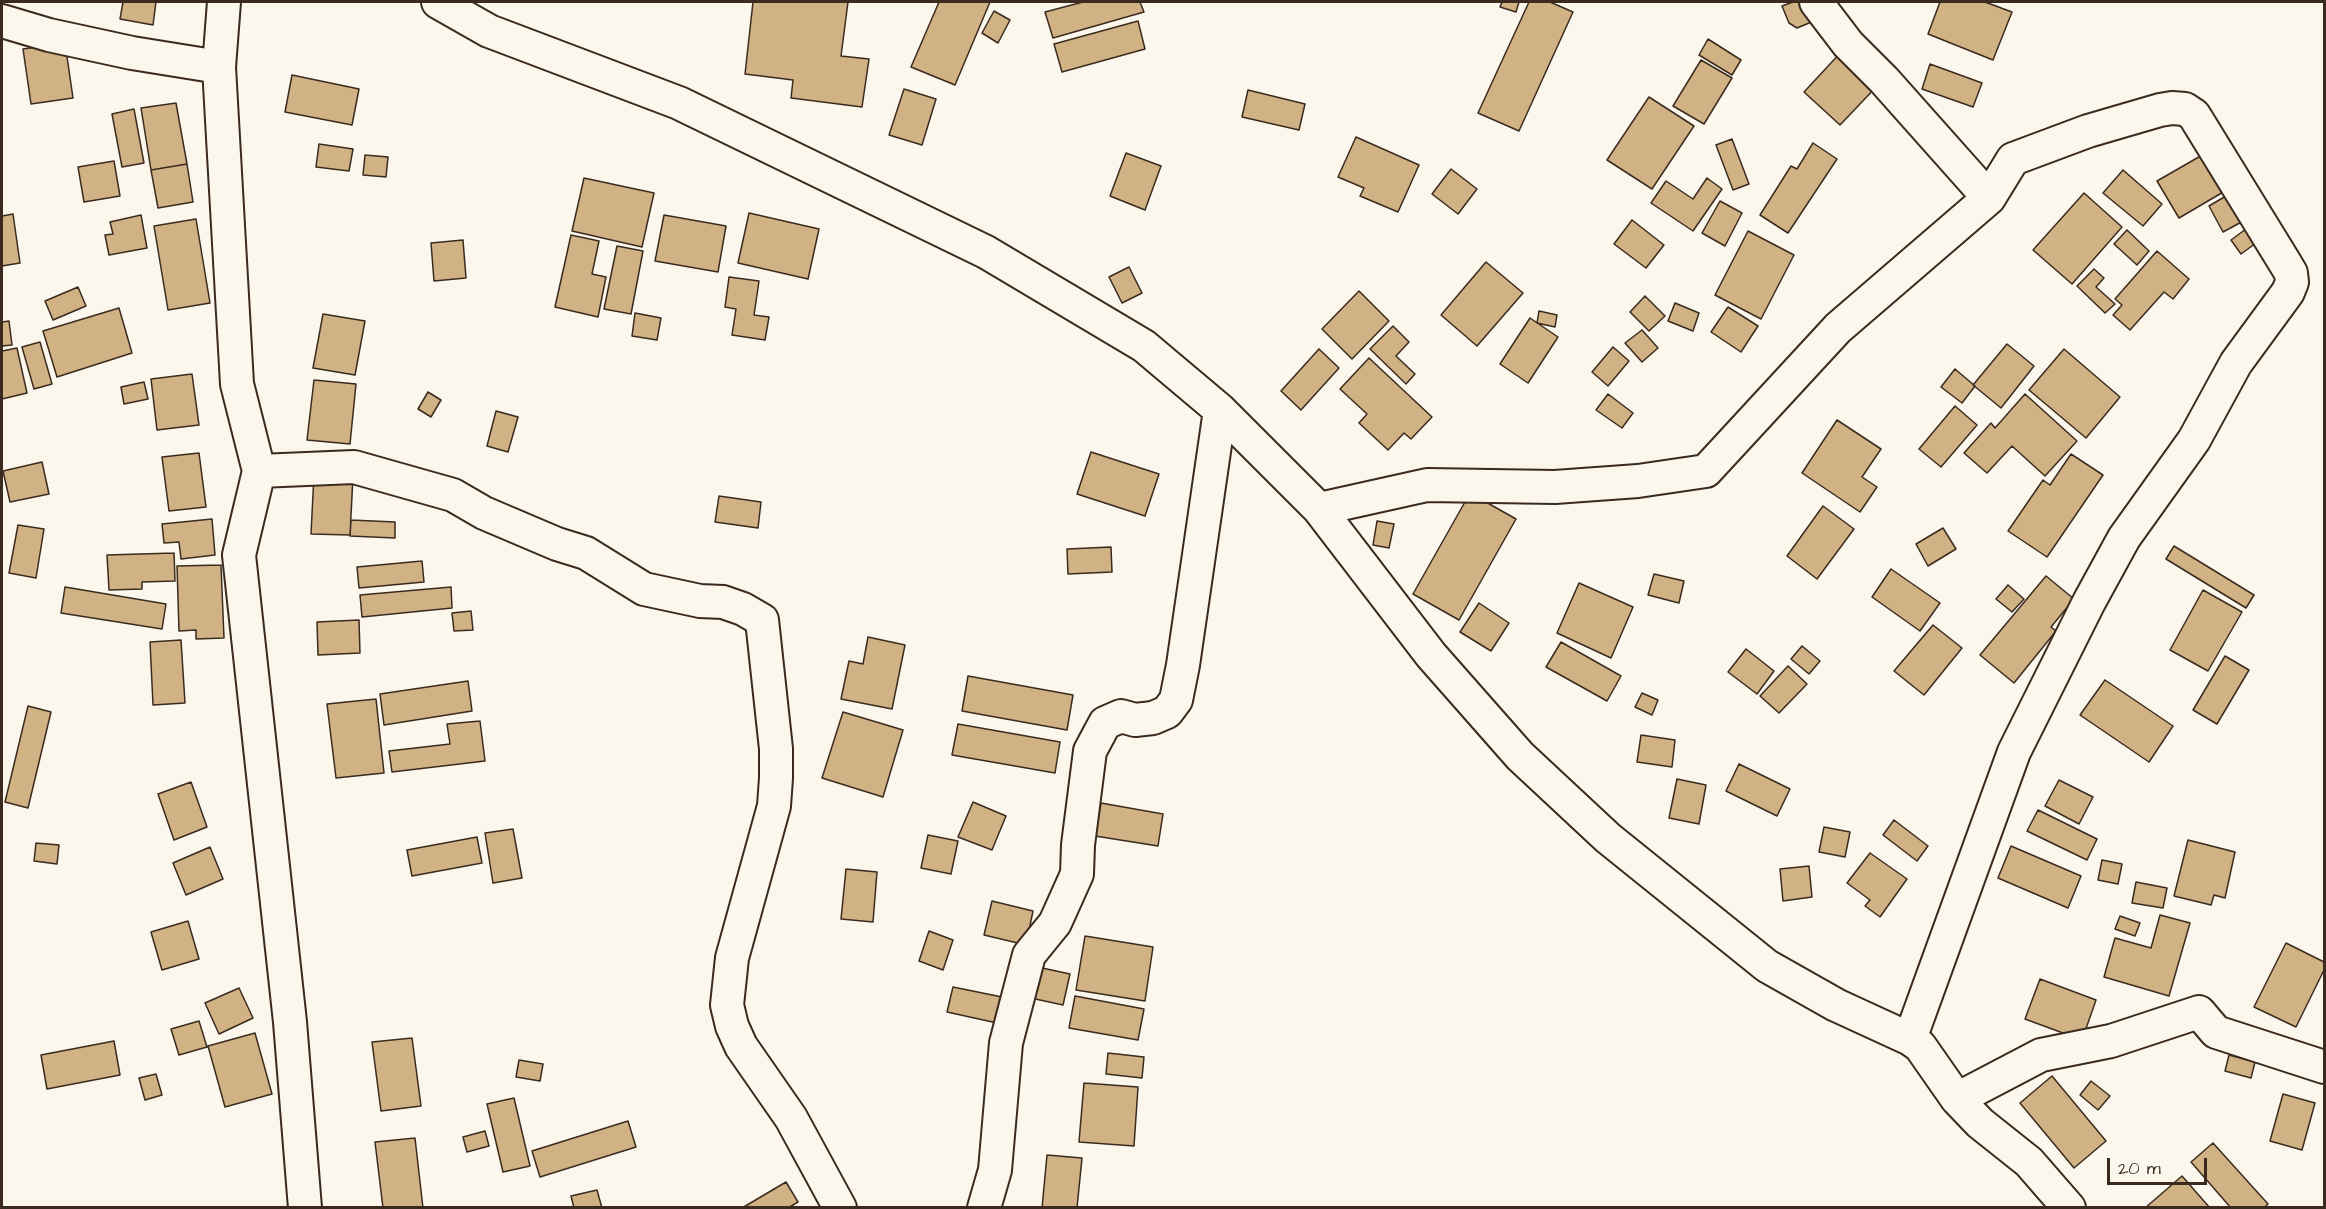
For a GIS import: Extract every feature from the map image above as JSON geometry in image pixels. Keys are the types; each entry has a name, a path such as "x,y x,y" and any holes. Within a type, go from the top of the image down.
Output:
{"street":[{"path":"224,2 219,67 237,384 259,471 239,555 288,1010 305,1208"},
{"path":"438,2 489,31 679,103 986,252 1144,346 1220,410 1319,509 1446,672 1520,756 1608,838 1767,966 1836,1005 1910,1039 1920,1046 1957,1099 1980,1124 2029,1162 2069,1208"},
{"path":"1816,2 1848,44 1884,80 1989,198"},
{"path":"2,21 59,37 219,67"},
{"path":"1319,509 1426,486 1556,487 1638,481 1706,471 1838,328 1989,198 2013,159 2088,131 2149,113 2172,108 2185,109 2194,115 2291,273 2292,282 2288,292 2236,363 2194,440 2124,538 2089,602 2014,752 1910,1039"},
{"path":"984,1208 995,1170 1006,1043 1029,955 1055,923 1077,874 1077,845 1090,751 1105,723 1121,716 1135,720 1153,718 1167,712 1176,700 1220,410"},
{"path":"259,471 354,466 453,495 484,513 556,544 586,553 644,589 700,601 723,602 743,609 762,620 776,749 774,806 732,958 727,1005 732,1026 741,1046 791,1118 840,1208"},
{"path":"1957,1099 2041,1055 2111,1041 2199,1012 2216,1032 2325,1067"}],"building":[{"path":"123,2 156,2 153,25 120,19"},
{"path":"753,2 848,2 841,56 869,59 862,107 791,98 793,80 745,74"},
{"path":"939,2 990,2 955,85 911,67"},
{"path":"1083,2 1140,2 1144,12 1053,38 1045,12"},
{"path":"1502,2 1519,2 1516,12 1500,7"},
{"path":"1529,2 1550,2 1573,12 1519,131 1478,113"},
{"path":"1793,2 1806,2 1814,21 1797,28 1789,23 1782,6"},
{"path":"1940,2 1985,2 2012,12 1993,60 1928,34"},
{"path":"994,11 1010,20 998,43 982,33"},
{"path":"1138,21 1145,49 1062,72 1054,44"},
{"path":"1708,39 1741,60 1732,75 1699,55"},
{"path":"65,43 73,98 31,104 23,49"},
{"path":"1843,50 1879,84 1840,125 1804,92"},
{"path":"1701,60 1732,78 1704,124 1673,106"},
{"path":"1930,64 1982,83 1973,107 1922,89"},
{"path":"292,75 359,89 352,125 285,112"},
{"path":"904,89 936,99 922,145 889,135"},
{"path":"1248,90 1305,104 1299,130 1242,117"},
{"path":"1649,97 1694,126 1652,189 1607,160"},
{"path":"176,103 187,164 151,170 141,108"},
{"path":"134,109 144,163 122,167 112,114"},
{"path":"1356,137 1419,165 1398,212 1360,196 1364,188 1338,177"},
{"path":"1732,139 1749,184 1733,190 1716,145"},
{"path":"1813,143 1837,159 1788,233 1760,215 1791,166 1797,169"},
{"path":"319,144 353,149 349,171 316,167"},
{"path":"1126,153 1161,166 1145,210 1110,196"},
{"path":"2204,154 2225,191 2179,218 2157,181"},
{"path":"365,155 388,157 386,177 363,175"},
{"path":"114,161 120,196 84,202 78,167"},
{"path":"187,164 193,202 158,208 151,170"},
{"path":"1451,169 1477,189 1458,214 1432,194"},
{"path":"2123,170 2162,204 2143,226 2103,193"},
{"path":"584,178 654,193 642,247 572,231"},
{"path":"1707,178 1722,189 1693,231 1651,203 1666,181 1693,199"},
{"path":"2084,193 2122,227 2072,284 2033,250"},
{"path":"2231,193 2247,219 2223,232 2209,206"},
{"path":"1720,201 1742,213 1725,246 1702,233"},
{"path":"749,213 819,229 808,279 738,263"},
{"path":"13,214 20,263 2,266 2,216"},
{"path":"141,215 147,248 109,255 105,235 113,234 110,222"},
{"path":"664,215 726,226 718,272 655,261"},
{"path":"196,219 210,303 168,310 154,226"},
{"path":"1632,220 1664,245 1646,268 1614,244"},
{"path":"2246,229 2256,243 2241,254 2231,240"},
{"path":"2127,230 2149,251 2137,265 2114,244"},
{"path":"1748,231 1794,255 1761,319 1715,295"},
{"path":"571,235 599,241 592,274 606,277 598,317 555,307"},
{"path":"463,240 466,278 434,281 431,243"},
{"path":"617,246 643,251 631,314 604,309"},
{"path":"2157,251 2189,279 2173,299 2164,292 2130,330 2113,315 2122,305 2115,299"},
{"path":"1486,262 1523,293 1477,346 1441,315"},
{"path":"1129,267 1142,293 1122,303 1109,277"},
{"path":"2094,269 2104,278 2096,287 2115,304 2105,313 2077,286"},
{"path":"729,277 759,281 754,315 769,317 765,340 732,335 736,309 725,307"},
{"path":"78,287 86,306 53,320 45,301"},
{"path":"1359,291 1389,321 1352,359 1322,329"},
{"path":"1645,296 1665,316 1649,331 1630,312"},
{"path":"1675,303 1699,313 1693,331 1668,321"},
{"path":"1728,307 1758,326 1741,352 1711,332"},
{"path":"119,308 132,353 57,377 43,331"},
{"path":"1539,311 1557,315 1555,327 1537,323"},
{"path":"635,313 661,318 657,340 632,336"},
{"path":"323,314 365,321 355,375 313,368"},
{"path":"1530,318 1558,337 1528,383 1500,364"},
{"path":"9,321 12,345 2,346 2,322"},
{"path":"1393,326 1409,342 1396,356 1415,374 1406,384 1370,349"},
{"path":"1642,330 1658,348 1642,362 1625,343"},
{"path":"40,342 52,384 34,389 22,347"},
{"path":"2007,344 2034,366 2001,408 1973,385"},
{"path":"1613,347 1629,361 1608,386 1592,372"},
{"path":"17,348 27,393 2,399 2,351"},
{"path":"1319,349 1339,368 1301,410 1281,391"},
{"path":"2064,349 2120,397 2086,438 2029,390"},
{"path":"1369,358 1432,417 1411,439 1404,433 1388,450 1359,423 1367,414 1340,389"},
{"path":"1955,369 1975,386 1962,403 1941,387"},
{"path":"192,374 199,425 157,430 151,379"},
{"path":"314,380 356,384 350,444 307,440"},
{"path":"144,382 148,399 124,404 121,387"},
{"path":"428,392 441,400 431,417 418,409"},
{"path":"1608,394 1633,413 1622,428 1596,410"},
{"path":"2025,394 2077,441 2045,476 2012,446 1987,473 1964,453 1991,423 1995,428"},
{"path":"1955,406 1977,425 1941,467 1919,449"},
{"path":"496,411 518,417 508,452 487,446"},
{"path":"1837,420 1881,449 1862,477 1877,487 1860,512 1802,473"},
{"path":"1091,452 1159,474 1145,516 1077,494"},
{"path":"199,453 206,507 169,511 162,457"},
{"path":"2071,454 2103,475 2047,557 2008,531 2043,480 2050,485"},
{"path":"42,462 49,494 10,502 3,471"},
{"path":"314,474 353,476 350,535 311,534"},
{"path":"1470,493 1516,519 1459,620 1413,594"},
{"path":"719,496 761,502 758,528 715,522"},
{"path":"1823,506 1854,529 1817,579 1787,556"},
{"path":"212,519 215,555 181,559 179,542 164,543 162,524"},
{"path":"351,520 395,522 395,538 350,536"},
{"path":"1377,521 1394,524 1389,548 1373,545"},
{"path":"18,525 44,529 36,578 9,573"},
{"path":"1943,528 1956,549 1928,566 1916,544"},
{"path":"2174,546 2254,595 2246,608 2166,559"},
{"path":"1111,547 1112,572 1068,574 1067,549"},
{"path":"174,553 175,581 142,582 142,589 109,590 107,555"},
{"path":"422,561 424,582 359,588 357,567"},
{"path":"221,565 224,638 196,639 196,630 179,631 177,566"},
{"path":"1891,569 1940,603 1920,631 1872,597"},
{"path":"1654,574 1684,581 1679,603 1648,595"},
{"path":"2046,576 2074,599 2051,627 2056,631 2014,683 1980,655"},
{"path":"1579,583 1633,607 1611,658 1557,633"},
{"path":"2008,585 2024,599 2012,612 1996,599"},
{"path":"65,587 166,604 162,629 61,613"},
{"path":"451,587 452,608 362,617 360,595"},
{"path":"2203,590 2242,612 2208,671 2170,650"},
{"path":"1479,603 1509,623 1491,651 1460,632"},
{"path":"471,611 473,630 454,631 452,613"},
{"path":"359,620 360,653 318,655 317,622"},
{"path":"1933,625 1962,648 1924,695 1894,671"},
{"path":"868,637 905,645 892,709 841,699 849,661 863,664"},
{"path":"181,640 185,703 153,705 150,642"},
{"path":"1561,642 1621,676 1607,701 1546,667"},
{"path":"1802,646 1820,661 1809,674 1791,659"},
{"path":"1746,649 1774,671 1757,694 1728,672"},
{"path":"2225,656 2249,670 2217,724 2193,710"},
{"path":"1788,666 1807,684 1779,713 1760,696"},
{"path":"968,676 1073,695 1067,730 962,711"},
{"path":"2105,680 2173,726 2149,762 2080,715"},
{"path":"468,681 472,711 384,725 380,694"},
{"path":"1642,693 1658,700 1652,715 1635,707"},
{"path":"376,699 384,773 336,778 327,704"},
{"path":"28,706 51,712 28,808 5,802"},
{"path":"843,712 903,730 883,797 822,778"},
{"path":"480,721 485,761 392,772 389,751 450,744 447,724"},
{"path":"958,724 1060,742 1055,773 952,755"},
{"path":"1641,735 1675,740 1672,767 1637,762"},
{"path":"1739,764 1790,789 1777,816 1726,791"},
{"path":"1677,779 1706,785 1699,824 1669,818"},
{"path":"2059,780 2093,797 2079,824 2045,806"},
{"path":"191,782 207,827 174,840 158,794"},
{"path":"973,802 1006,816 992,850 958,837"},
{"path":"1101,803 1163,814 1158,846 1095,836"},
{"path":"2038,810 2097,839 2087,860 2027,831"},
{"path":"1894,820 1928,846 1917,861 1883,835"},
{"path":"1824,827 1850,832 1845,857 1819,852"},
{"path":"513,829 522,878 493,883 485,833"},
{"path":"928,835 958,841 951,874 921,868"},
{"path":"477,837 482,863 412,876 407,850"},
{"path":"2188,840 2235,852 2225,898 2214,895 2211,905 2174,896"},
{"path":"36,843 59,845 57,864 34,861"},
{"path":"2011,846 2081,876 2068,908 1998,878"},
{"path":"210,847 223,879 186,895 173,863"},
{"path":"1870,853 1907,879 1880,917 1865,906 1870,900 1847,883"},
{"path":"2102,860 2122,864 2118,884 2098,880"},
{"path":"1809,866 1812,897 1783,901 1780,869"},
{"path":"846,869 877,872 873,922 841,919"},
{"path":"2136,882 2167,888 2163,908 2132,903"},
{"path":"992,901 1033,911 1026,945 984,935"},
{"path":"2160,915 2190,923 2169,996 2104,977 2115,938 2151,948"},
{"path":"2120,916 2140,923 2135,936 2115,929"},
{"path":"188,921 199,959 162,970 151,932"},
{"path":"929,931 953,940 943,970 919,961"},
{"path":"1085,936 1153,947 1145,1001 1076,990"},
{"path":"2286,943 2324,962 2324,970 2296,1027 2254,1007"},
{"path":"1033,966 1070,974 1063,1005 1026,997"},
{"path":"2040,979 2096,1000 2082,1040 2025,1019"},
{"path":"953,987 1012,999 1006,1025 947,1012"},
{"path":"239,988 253,1018 219,1034 205,1003"},
{"path":"1075,996 1144,1009 1138,1040 1069,1028"},
{"path":"199,1021 207,1047 179,1055 171,1029"},
{"path":"255,1033 272,1094 225,1107 208,1046"},
{"path":"412,1038 421,1106 381,1111 372,1042"},
{"path":"114,1041 120,1075 47,1089 41,1055"},
{"path":"1108,1053 1144,1057 1142,1078 1106,1074"},
{"path":"2229,1055 2255,1062 2251,1078 2225,1071"},
{"path":"519,1060 543,1064 540,1081 516,1077"},
{"path":"156,1074 162,1095 145,1100 139,1078"},
{"path":"2052,1076 2106,1141 2074,1168 2020,1103"},
{"path":"2091,1081 2110,1096 2098,1110 2080,1095"},
{"path":"1084,1083 1138,1087 1134,1146 1079,1142"},
{"path":"2283,1094 2315,1103 2302,1150 2270,1141"},
{"path":"514,1098 530,1166 503,1172 487,1104"},
{"path":"628,1121 636,1147 540,1177 532,1151"},
{"path":"485,1131 489,1146 467,1152 463,1137"},
{"path":"415,1138 423,1208 383,1208 375,1142"},
{"path":"2213,1143 2268,1204 2264,1208 2231,1208 2191,1162"},
{"path":"1047,1155 1082,1158 1077,1208 1042,1208"},
{"path":"2182,1176 2210,1208 2145,1208"},
{"path":"786,1182 798,1202 788,1208 742,1208"},
{"path":"597,1190 602,1208 574,1208 571,1196"}]}
